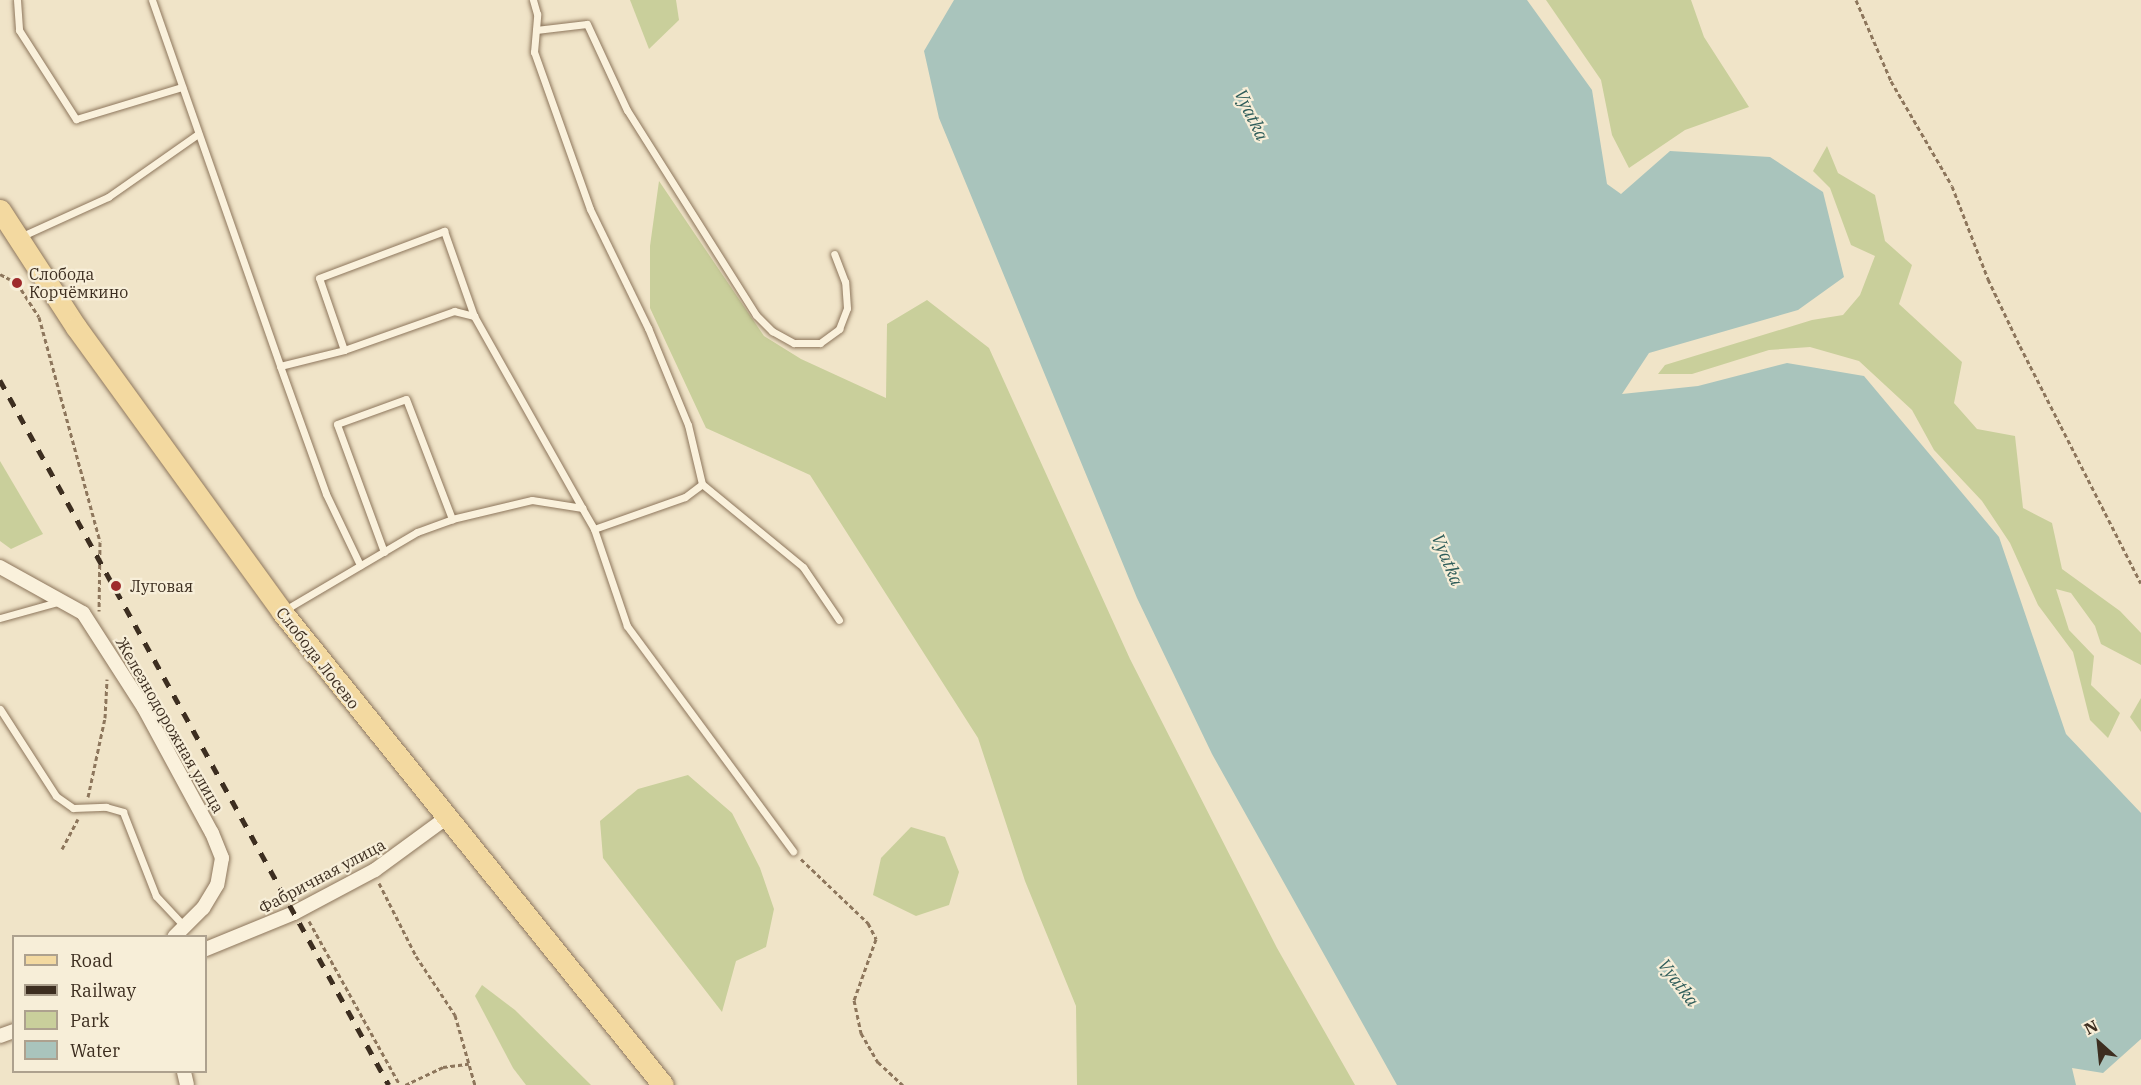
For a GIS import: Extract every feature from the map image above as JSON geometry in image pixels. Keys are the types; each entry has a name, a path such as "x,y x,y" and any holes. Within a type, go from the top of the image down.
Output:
{"main road":[{"name":"Слобода Лосево","path":"0,210 76,327 282,612 446,819 663,1085"}],"street":[{"name":"Железнодорожная улица","path":"0,567 83,613 144,708 222,858 217,885 203,908 179,931"},
{"name":"Фабричная улица","path":"207,949 302,909 375,870 446,819"}],"lane":[{"path":"17,0 20,30 76,119 182,87"},
{"path":"152,0 326,494 360,565"},
{"path":"533,0 536,30 534,52 590,209 648,328 688,425 702,484 803,567 838,620"},
{"path":"536,30 587,24 627,110 756,315 772,331 794,343 819,343 839,329 847,308 845,282 834,254"},
{"path":"18,238 108,197 198,134"},
{"path":"344,350 319,278 444,231 474,316 594,529 627,626 793,851"},
{"path":"280,366 344,350 454,311 474,316"},
{"path":"384,552 337,424 406,399 452,519"},
{"path":"594,529 685,497 702,484"},
{"path":"282,612 360,565 452,519 532,500 582,508"},
{"path":"0,618 62,601"},
{"path":"0,709 56,796 73,808 106,807 123,812 156,896 179,931"}],"path":[{"path":"1857,0 1891,81 1953,186 1988,279 2141,583"},
{"path":"0,274 18,283 39,317 90,498 102,569 97,633"},
{"path":"62,849 84,807 105,718 108,670"},
{"path":"793,851 868,923 876,939 854,999 861,1033 878,1062 903,1085"},
{"path":"375,870 387,905 455,1015 476,1085"},
{"path":"302,909 399,1085"},
{"path":"405,1085 443,1067 469,1064"}],"green space":[{"path":"630,0 676,0 679,20 649,49"},
{"path":"1546,0 1691,0 1704,37 1749,107 1685,130 1629,168 1612,135 1601,80"},
{"path":"1827,146 1838,173 1875,195 1885,241 1912,265 1899,304 1962,362 1954,403 1977,429 2015,436 2023,508 2052,523 2062,569 2120,611 2141,633 2141,665 2101,644 2095,626 2071,593 2056,589 2069,630 2094,656 2091,685 2120,713 2108,738 2090,720 2073,652 2038,605 2010,543 1982,501 1934,450 1912,410 1859,361 1810,347 1769,350 1692,374 1658,374 1665,365 1812,320 1843,315 1860,295 1875,256 1851,245 1830,188 1813,171"},
{"path":"659,181 764,336 801,359 886,398 887,324 927,300 989,348 1130,659 1277,948 1355,1085 1077,1085 1076,1006 1025,881 978,738 810,475 706,428 650,308 650,246"},
{"path":"0,461 43,534 11,549 0,541"},
{"path":"2141,698 2141,732 2130,717"},
{"path":"688,775 732,813 760,868 774,909 766,947 736,961 722,1012 603,858 600,821 638,789"},
{"path":"911,827 945,837 959,872 949,905 916,916 873,895 881,858"},
{"path":"482,985 515,1010 591,1085 526,1085 513,1068 475,996"}],"water":[{"name":"Vyatka","path":"954,0 1527,0 1592,90 1607,184 1621,194 1670,151 1770,157 1823,192 1844,277 1798,310 1649,353 1622,394 1698,386 1787,363 1864,376 1999,537 2066,734 2141,813 2141,1039 2103,1073 2072,1068 2076,1085 1397,1085 1212,754 1137,598 939,118 924,51"}],"railway":[{"path":"0,380 389,1085"}],"place":[{"name":"Слобода Корчёмкино","path":"17,283"},
{"name":"Луговая","path":"116,586"}]}
